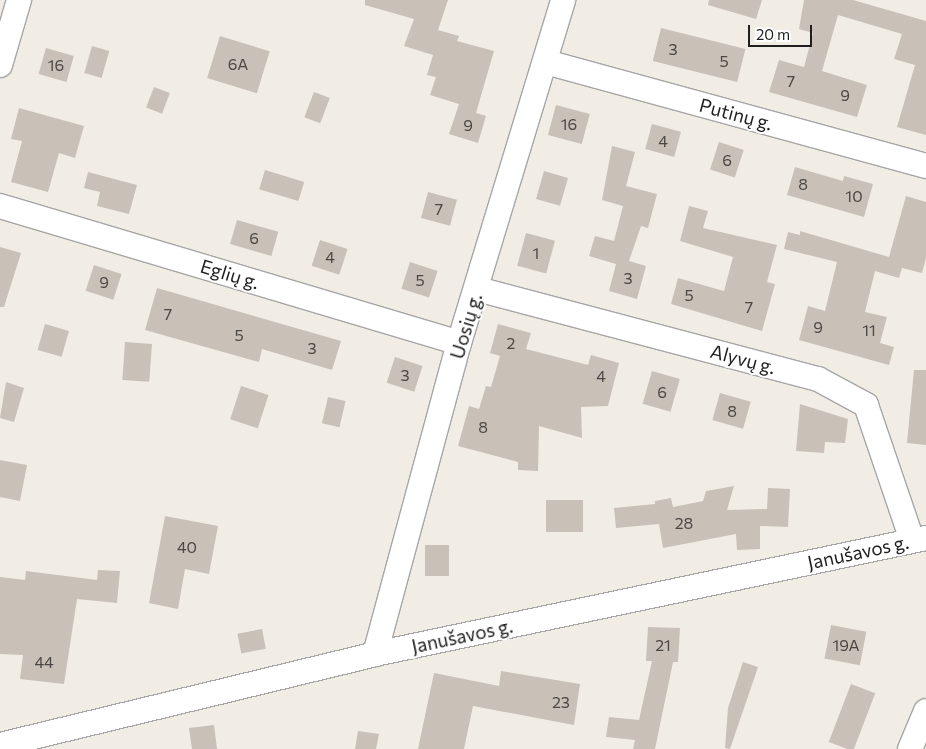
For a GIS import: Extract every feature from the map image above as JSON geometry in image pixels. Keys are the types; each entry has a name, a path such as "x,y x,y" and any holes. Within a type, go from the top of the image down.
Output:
{"street":[{"path":"0,64 19,0"},
{"name":"Uosių g.","path":"375,654 459,343 546,62 563,0"},
{"name":"Putinų g.","path":"546,62 926,166"},
{"name":"Eglių g.","path":"0,206 459,343"},
{"name":"Alyvų g.","path":"477,289 818,379 866,405 919,539"},
{"name":"Janušavos g.","path":"0,746 375,654 919,539"},
{"path":"910,749 926,711"}],"building":[{"path":"365,0 448,0 438,30 459,36 457,41 494,51 476,113 486,116 478,143 449,134 459,104 430,95 436,77 427,75 433,55 404,46 414,19 365,5"},
{"path":"709,0 762,0 756,19 708,5"},
{"path":"804,0 853,0 926,21 926,135 897,127 915,65 894,59 902,34 838,15 822,71 867,85 857,117 769,92 779,60 804,67 813,33 799,29"},
{"path":"661,28 745,49 737,82 653,61"},
{"path":"220,36 270,51 257,93 207,78"},
{"path":"92,46 109,51 102,78 84,73"},
{"path":"46,48 74,56 66,82 39,74"},
{"path":"154,87 170,93 162,114 146,108"},
{"path":"314,92 330,98 320,123 304,117"},
{"path":"556,105 590,114 582,144 548,135"},
{"path":"19,108 84,126 75,158 59,153 48,192 11,182 22,141 11,139"},
{"path":"652,124 681,132 674,157 645,149"},
{"path":"719,142 744,150 735,178 710,170"},
{"path":"612,146 635,152 626,186 657,194 648,228 641,226 629,261 646,266 637,299 609,291 616,264 589,256 595,236 614,241 623,206 602,200"},
{"path":"795,167 843,181 844,176 873,184 864,217 787,195"},
{"path":"265,170 304,182 298,201 259,189"},
{"path":"544,171 568,178 560,206 536,199"},
{"path":"88,172 137,185 129,214 97,206 100,192 84,188"},
{"path":"428,192 457,200 450,226 421,218"},
{"path":"906,196 926,202 926,258 922,273 902,268 899,278 875,271 865,312 887,317 880,343 894,347 889,365 799,340 808,306 825,311 837,262 784,249 788,232 800,235 800,231 889,257"},
{"path":"689,206 708,211 703,228 777,245 767,282 775,284 762,331 671,304 678,278 724,291 733,257 680,241"},
{"path":"237,220 278,232 271,256 230,244"},
{"path":"526,233 555,241 546,274 517,266"},
{"path":"320,240 348,249 339,275 312,266"},
{"path":"0,247 21,253 4,307 0,307"},
{"path":"410,262 438,271 429,298 401,289"},
{"path":"94,265 122,274 113,300 86,291"},
{"path":"157,288 341,341 332,370 262,349 259,362 145,330"},
{"path":"45,324 69,331 62,357 38,350"},
{"path":"498,324 531,333 526,349 588,365 591,355 619,363 608,406 581,407 582,438 539,426 538,471 518,470 518,462 458,446 469,406 479,409 486,386 491,387 500,356 490,353"},
{"path":"125,342 152,344 149,382 122,380"},
{"path":"395,357 423,366 414,392 387,383"},
{"path":"914,370 926,370 926,445 907,443"},
{"path":"652,371 680,379 671,412 643,404"},
{"path":"6,382 24,388 14,422 0,418"},
{"path":"241,386 269,395 258,428 230,419"},
{"path":"720,393 751,402 743,429 712,420"},
{"path":"328,397 346,401 339,427 322,423"},
{"path":"800,404 848,419 845,443 825,442 824,453 796,451"},
{"path":"0,460 27,465 20,501 0,497"},
{"path":"734,486 727,510 767,509 768,488 790,489 788,527 760,526 760,549 737,550 736,534 663,548 659,524 616,528 614,508 655,504 655,501 671,498 673,507 703,501 706,491"},
{"path":"546,500 583,500 583,532 546,532"},
{"path":"165,516 218,526 209,574 185,569 178,609 149,603"},
{"path":"425,545 449,545 449,576 425,576"},
{"path":"98,570 120,571 117,603 77,599 64,684 20,679 23,655 0,654 0,577 25,580 26,571 97,580"},
{"path":"831,625 866,632 860,665 825,658"},
{"path":"648,627 680,628 678,662 673,662 655,749 633,749 635,740 606,737 609,717 639,720 652,661 646,661"},
{"path":"262,629 266,649 241,653 237,634"},
{"path":"743,662 758,667 730,749 725,748 728,708"},
{"path":"501,671 580,684 574,725 473,706 464,749 418,749 434,673 499,686"},
{"path":"851,684 875,693 854,749 847,749 829,742"},
{"path":"214,725 217,749 192,749 189,728"},
{"path":"358,731 379,734 376,749 355,749"}]}
